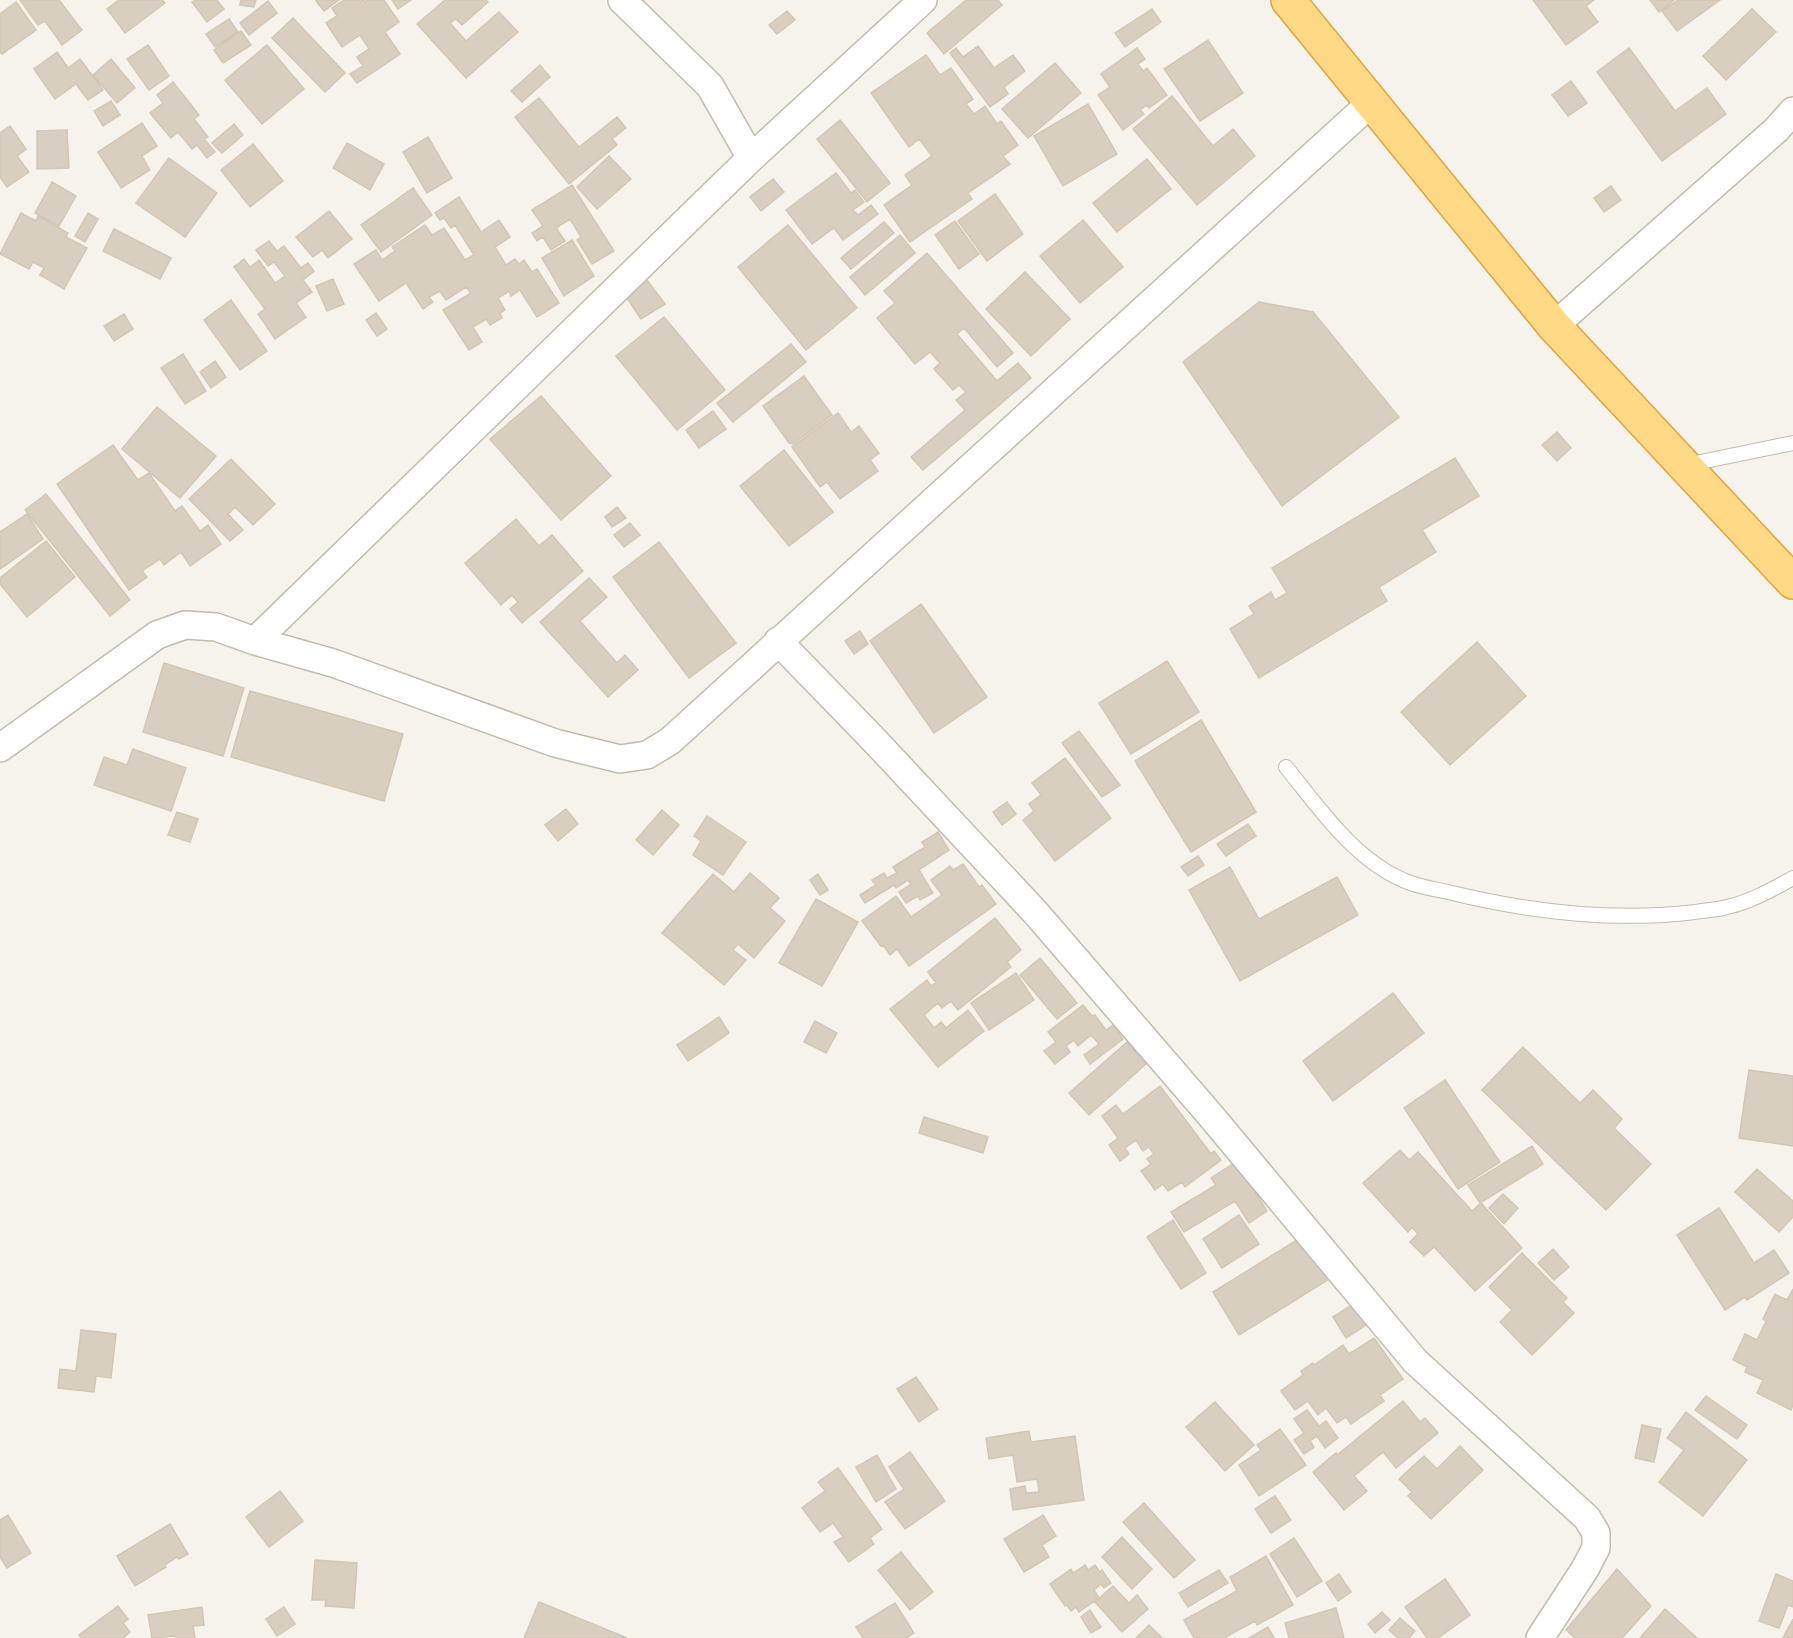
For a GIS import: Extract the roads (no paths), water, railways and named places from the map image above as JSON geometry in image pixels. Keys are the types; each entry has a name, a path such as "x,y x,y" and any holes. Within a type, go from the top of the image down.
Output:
{"highway":[{"path":"1288,0 1554,326 1793,582"}],"street":[{"path":"622,0 710,86 751,158"},
{"path":"255,641 751,158 923,0"},
{"path":"0,748 157,635 185,625 216,627 255,641 333,663 555,743 620,759 647,755 670,741 1373,102"},
{"path":"1554,326 1776,130 1793,111"},
{"path":"778,641 1035,912 1211,1116 1415,1361 1587,1518 1596,1533 1596,1548 1540,1638"}],"lane":[{"path":"1684,465 1793,443"},
{"path":"1286,767 1338,832 1369,859 1403,881 1473,898 1536,910 1606,916 1669,915 1728,907 1769,891 1793,878"}]}
